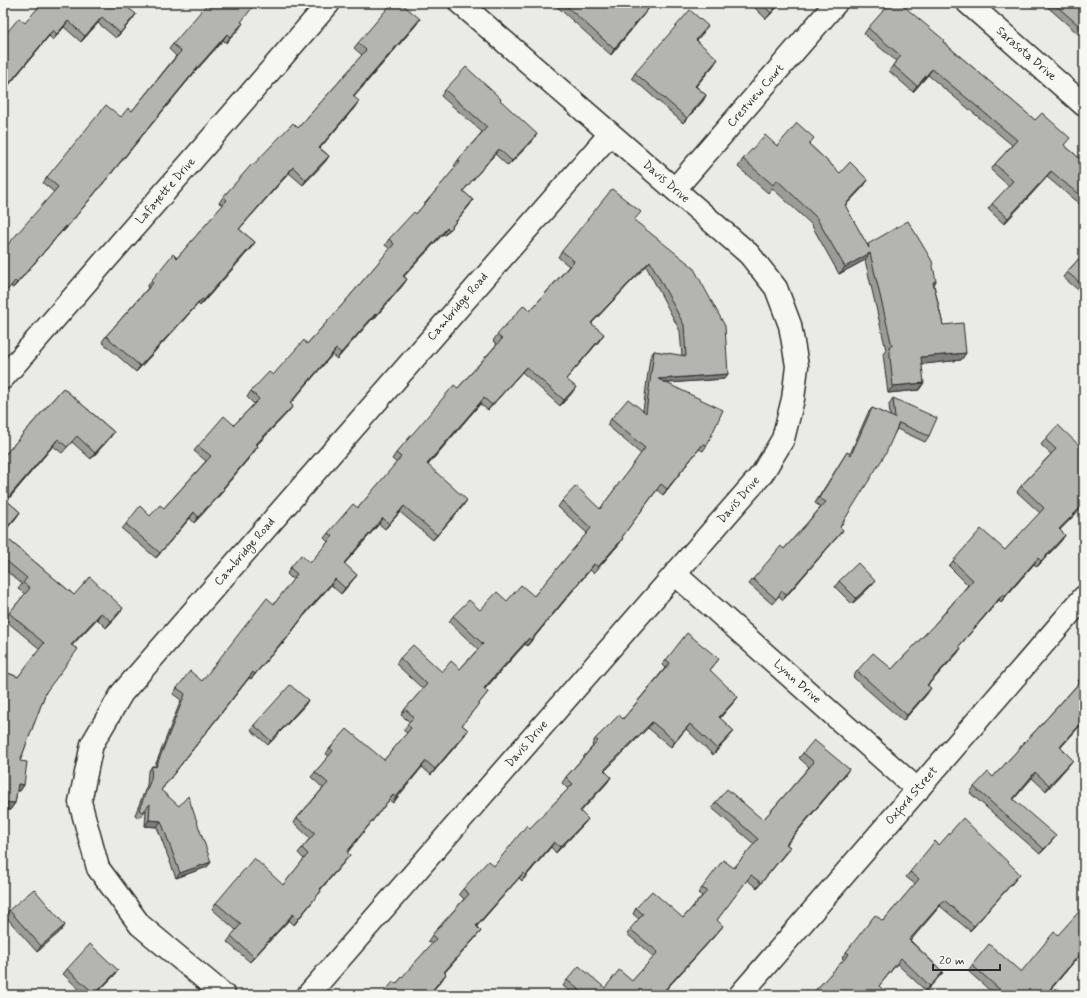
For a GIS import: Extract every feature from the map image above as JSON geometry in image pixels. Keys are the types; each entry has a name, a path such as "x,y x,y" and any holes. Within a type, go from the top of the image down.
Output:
{"street":[{"name":"Lafayette Drive","path":"3,378 329,3"},
{"name":"Davis Drive","path":"308,995 762,474 783,439 793,399 797,366 790,325 776,288 749,254 675,188 610,134 460,3"},
{"name":"Crestview Court","path":"675,188 836,3"},
{"name":"Sarasota Drive","path":"968,3 1084,105"},
{"name":"Cambridge Road","path":"224,995 140,925 98,868 80,802 92,744 122,693 610,134"},
{"name":"Lynn Drive","path":"675,574 918,790"},
{"name":"Oxford Street","path":"740,995 1084,597"}],"building":[{"path":"42,3 122,3 136,14 120,33 102,17 85,36 68,21 57,34 53,30 3,91 3,37 19,18 25,23"},
{"path":"208,3 256,3 241,22 243,23 230,37 227,34 198,67 67,227 66,226 17,283 15,281 3,295 3,250 58,187 47,177 106,105 121,117 128,108 132,111 181,51 173,44"},
{"path":"392,3 401,3 420,19 353,96 359,101 319,148 329,156 306,180 293,167 239,229 255,242 204,300 202,299 140,366 106,336 153,283 151,281 173,254 177,258 227,200 223,197 252,164 253,165 293,123 298,128 338,83 366,50 358,43"},
{"path":"563,3 609,3 616,8 620,3 653,3 614,49"},
{"path":"761,3 779,3 771,13"},
{"path":"890,3 900,3 944,40 943,42 1035,120 1042,113 1070,138 1064,145 1084,162 1084,199 1051,171 1008,218 992,204 1013,181 995,164 1017,140 932,69 917,86 893,65 901,56 868,28"},
{"path":"1053,3 1084,3 1084,30"},
{"path":"690,10 708,26 696,40 718,59 695,86 706,95 687,118 635,73"},
{"path":"466,67 537,134 512,161 499,149 463,191 473,200 449,230 447,228 403,276 407,279 341,353 336,349 290,403 293,406 256,444 258,446 223,488 224,489 198,517 194,512 160,553 126,524 140,506 150,516 160,505 164,508 211,456 198,446 224,416 234,425 259,399 251,391 269,372 273,375 304,340 307,344 343,304 394,244 389,239 414,212 416,214 460,162 458,160 487,127 445,90"},
{"path":"797,123 814,138 809,144 840,173 850,162 868,180 845,205 869,248 868,244 908,221 932,261 936,281 933,282 943,325 963,323 966,353 921,357 924,383 893,386 889,346 892,346 870,253 845,267 816,217 777,180 773,185 743,159 765,135 777,146"},
{"path":"612,189 641,212 634,220 693,267 725,326 728,374 658,379 723,410 707,445 703,444 667,489 661,484 622,537 623,538 598,567 594,564 531,640 529,638 484,688 488,692 462,725 468,730 435,769 426,761 396,797 393,795 347,852 350,855 320,889 321,891 298,919 293,914 254,957 231,936 241,924 216,903 254,858 283,885 308,854 302,848 315,833 297,818 328,783 315,772 333,751 330,748 347,729 384,760 411,728 407,724 414,717 405,709 427,684 400,658 413,645 442,672 451,661 460,669 483,644 453,616 469,600 480,610 497,592 507,601 521,585 534,596 591,528 562,501 576,486 600,509 645,448 611,419 628,399 646,413 654,351 686,356 684,325 650,261 591,323 604,334 566,379 576,387 564,400 526,367 492,405 484,398 427,464 467,500 437,535 404,506 389,524 383,518 344,563 357,575 345,588 335,579 307,611 286,639 285,638 255,674 253,672 161,790 179,806 188,796 211,862 180,873 161,821 149,820 150,804 143,812 139,810 151,779 152,766 156,767 185,694 177,688 190,671 202,681 267,598 274,604 297,574 290,568 301,555 310,563 333,536 328,533 353,504 358,508 401,457 396,453 454,385 458,388 502,339 497,335 524,305 530,311 574,261 562,251"},
{"path":"1084,253 1084,286 1067,272"},
{"path":"63,388 114,432 95,453 77,436 67,447 58,439 6,500 20,512 3,532 3,457"},
{"path":"893,398 937,418 929,436 899,423 886,453 840,527 843,530 787,594 782,591 776,599 753,579 781,546 784,549 826,502 819,498 847,452 851,455 872,408 895,418"},
{"path":"1058,425 1084,450 1084,504 1059,529 1065,535 1041,561 1038,558 1005,596 1003,594 959,646 961,648 927,685 931,688 907,715 857,671 873,653 892,669 934,625 973,580 953,561 981,529 1005,550 1044,508 1021,486 1056,449 1045,439"},
{"path":"3,535 74,595 90,577 123,608 111,621 101,613 71,645 78,649 46,692 20,761 27,762 24,785 18,784 15,803 3,802 3,671 18,677 44,643 9,613 30,588 23,583 27,578 3,558"},
{"path":"858,563 875,581 856,598 839,581"},
{"path":"687,633 719,659 710,670 738,697 719,717 734,731 717,749 690,724 675,741 652,722 604,770 611,777 580,811 588,819 560,847 554,842 526,875 523,873 476,926 481,931 444,972 446,974 428,995 382,995 393,982 396,984 436,939 432,935 469,894 463,889 488,861 494,866 527,825 530,828 573,784 566,777 598,741 595,739 619,715 623,719 670,663 666,660"},
{"path":"1084,678 1084,720 1060,747 1073,760 1049,785 1035,772 1013,799 1056,836 1044,849 974,787 988,772 993,777"},
{"path":"290,685 308,700 271,741 254,725"},
{"path":"814,740 849,769 786,844 790,847 761,883 751,875 717,920 723,926 660,995 654,991 651,995 585,995 567,980 579,966 605,988 619,970 632,981 658,952 630,929 643,914 636,908 652,891 683,918 707,891 702,888 723,860 734,868 758,839 716,802 727,789 763,820 814,762 803,753"},
{"path":"963,818 1020,874 974,926 944,900 909,940 943,972 930,986 901,958 879,986 889,995 803,995 807,990 812,994 849,954 846,952 875,915 883,921 919,879 910,872 935,841 939,845"},
{"path":"3,845 5,918 3,919"},
{"path":"34,889 65,925 41,946 9,910"},
{"path":"1084,906 1084,949 1045,995 1006,995 972,965 989,944 1021,972 1054,932 1058,935"},
{"path":"90,944 118,970 95,994 67,969"}]}
